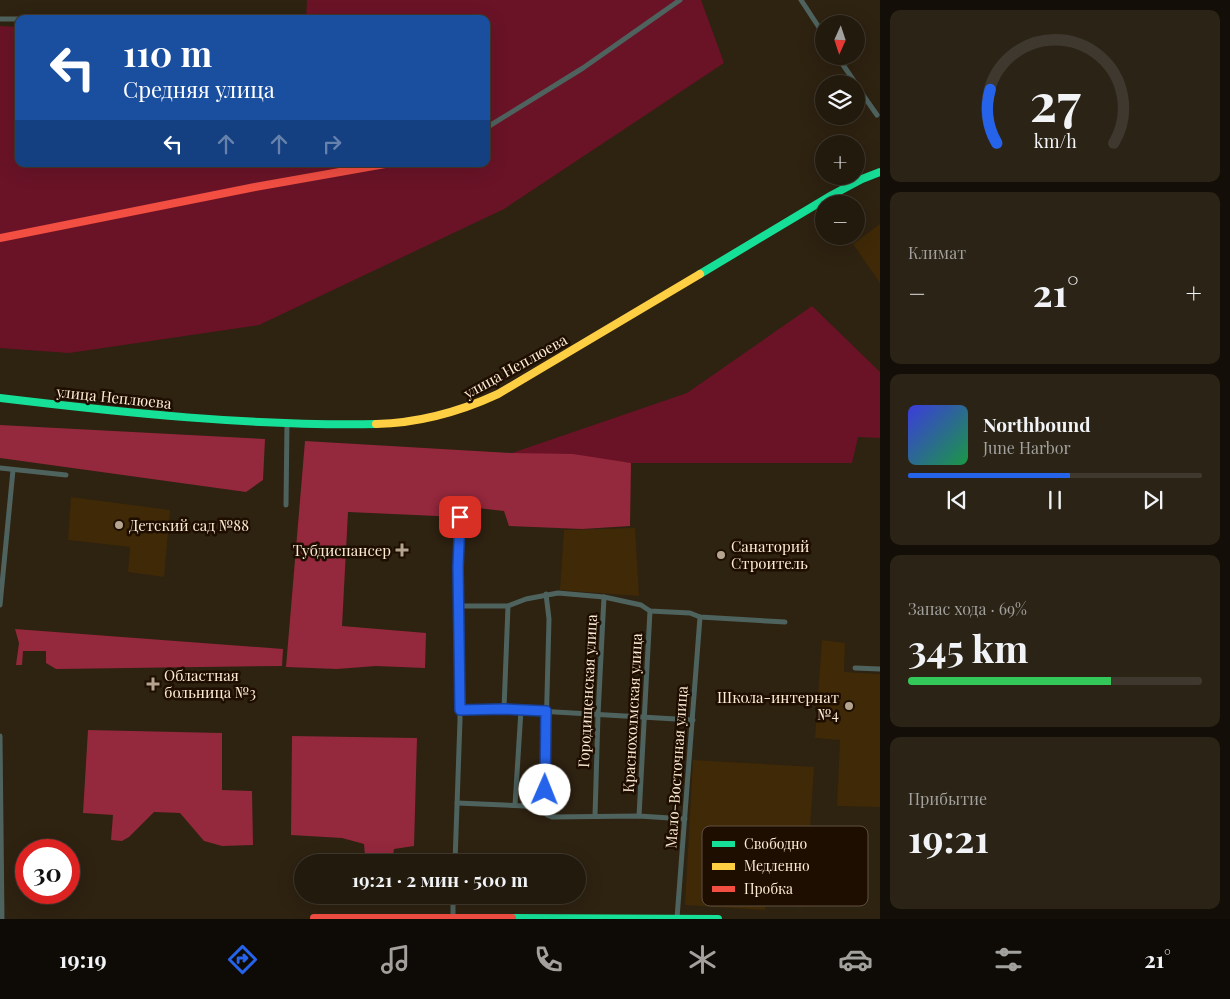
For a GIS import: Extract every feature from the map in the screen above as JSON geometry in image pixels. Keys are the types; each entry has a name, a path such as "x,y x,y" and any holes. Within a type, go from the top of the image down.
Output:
{"main road":[{"path":"0,238 255,187 368,167"},
{"name":"улица Неплюева","path":"0,398 188,419 287,424 398,424 435,419 471,407 530,376 832,195 880,172"},
{"path":"314,919 453,917 718,919"}],"street":[{"path":"490,126 583,68 680,0"},
{"path":"801,0 815,21"},
{"path":"0,19 15,19"},
{"path":"865,97 877,115"},
{"path":"286,505 287,424"},
{"path":"0,468 66,475"},
{"path":"0,605 13,470"},
{"path":"455,854 460,710 458,606 460,517"},
{"path":"458,606 508,606 526,599 558,593 604,597 641,605 650,611 690,613 700,618 785,622"},
{"path":"546,594 549,619 544,810 547,815 552,817 639,816 685,819"},
{"name":"Городищенская улица","path":"595,816 604,597"},
{"path":"504,709 508,606"},
{"name":"Краснохолмская улица","path":"639,816 650,611"},
{"name":"Мало-Восточная улица","path":"677,918 700,618"},
{"path":"855,668 880,669"},
{"path":"460,710 504,709 692,720"},
{"path":"515,805 521,710"},
{"path":"0,736 2,919"},
{"path":"457,803 515,805 544,810"},
{"path":"453,904 453,917"}],"shaded area":[{"path":"307,0 701,0 724,63 504,209 259,325 69,353 0,348 0,26 15,27 15,167 490,167 490,15 306,15"},
{"path":"880,224 880,283 854,245 865,245 865,235"},
{"path":"812,306 880,372 880,438 858,437 852,463 631,463 512,453 687,393"},
{"path":"0,425 265,439 263,480 246,492 0,458"},
{"path":"305,441 512,453 573,454 631,463 630,526 582,529 509,526 504,511 460,506 459,517 348,512 342,626 426,633 425,668 376,666 337,669 286,667"},
{"name":"Детский сад №88","path":"71,497 170,510 164,577 128,572 130,547 68,540"},
{"path":"635,528 639,596 560,590 564,530"},
{"path":"15,629 283,649 282,666 56,669 46,663 46,651 23,651 22,665 16,665 19,643"},
{"name":"Школа-интернат №4","path":"822,640 845,643 844,672 880,674 880,807 837,806 840,740 815,738"},
{"path":"88,730 222,733 222,790 252,791 253,845 222,846 204,841 180,813 154,812 129,837 122,841 111,840 113,815 83,813"},
{"path":"292,736 417,738 414,846 394,849 393,854 365,854 364,844 342,838 291,835"},
{"path":"693,760 814,767 810,826 702,826 702,906 765,906 765,910 685,905"}],"traffic: fast":[{"path":"700,274 832,195 880,172"},
{"path":"0,398 94,409 235,421 376,424"},
{"path":"512,918 718,919"}],"traffic: slow":[{"path":"376,424 424,419 469,406 498,394 700,274"}],"traffic: jam":[{"path":"0,238 255,187 368,167"},
{"path":"314,918 512,918"}],"place":[{"name":"Детский сад №88","path":"119,525"},
{"name":"Тубдиспансер","path":"402,550"},
{"name":"Санаторий Строитель","path":"721,555"},
{"name":"Областная больница №3","path":"153,684"},
{"name":"Школа-интернат №4","path":"849,706"}],"route":[{"path":"460,517 458,567 460,710 504,709 546,711 545,790"}]}
